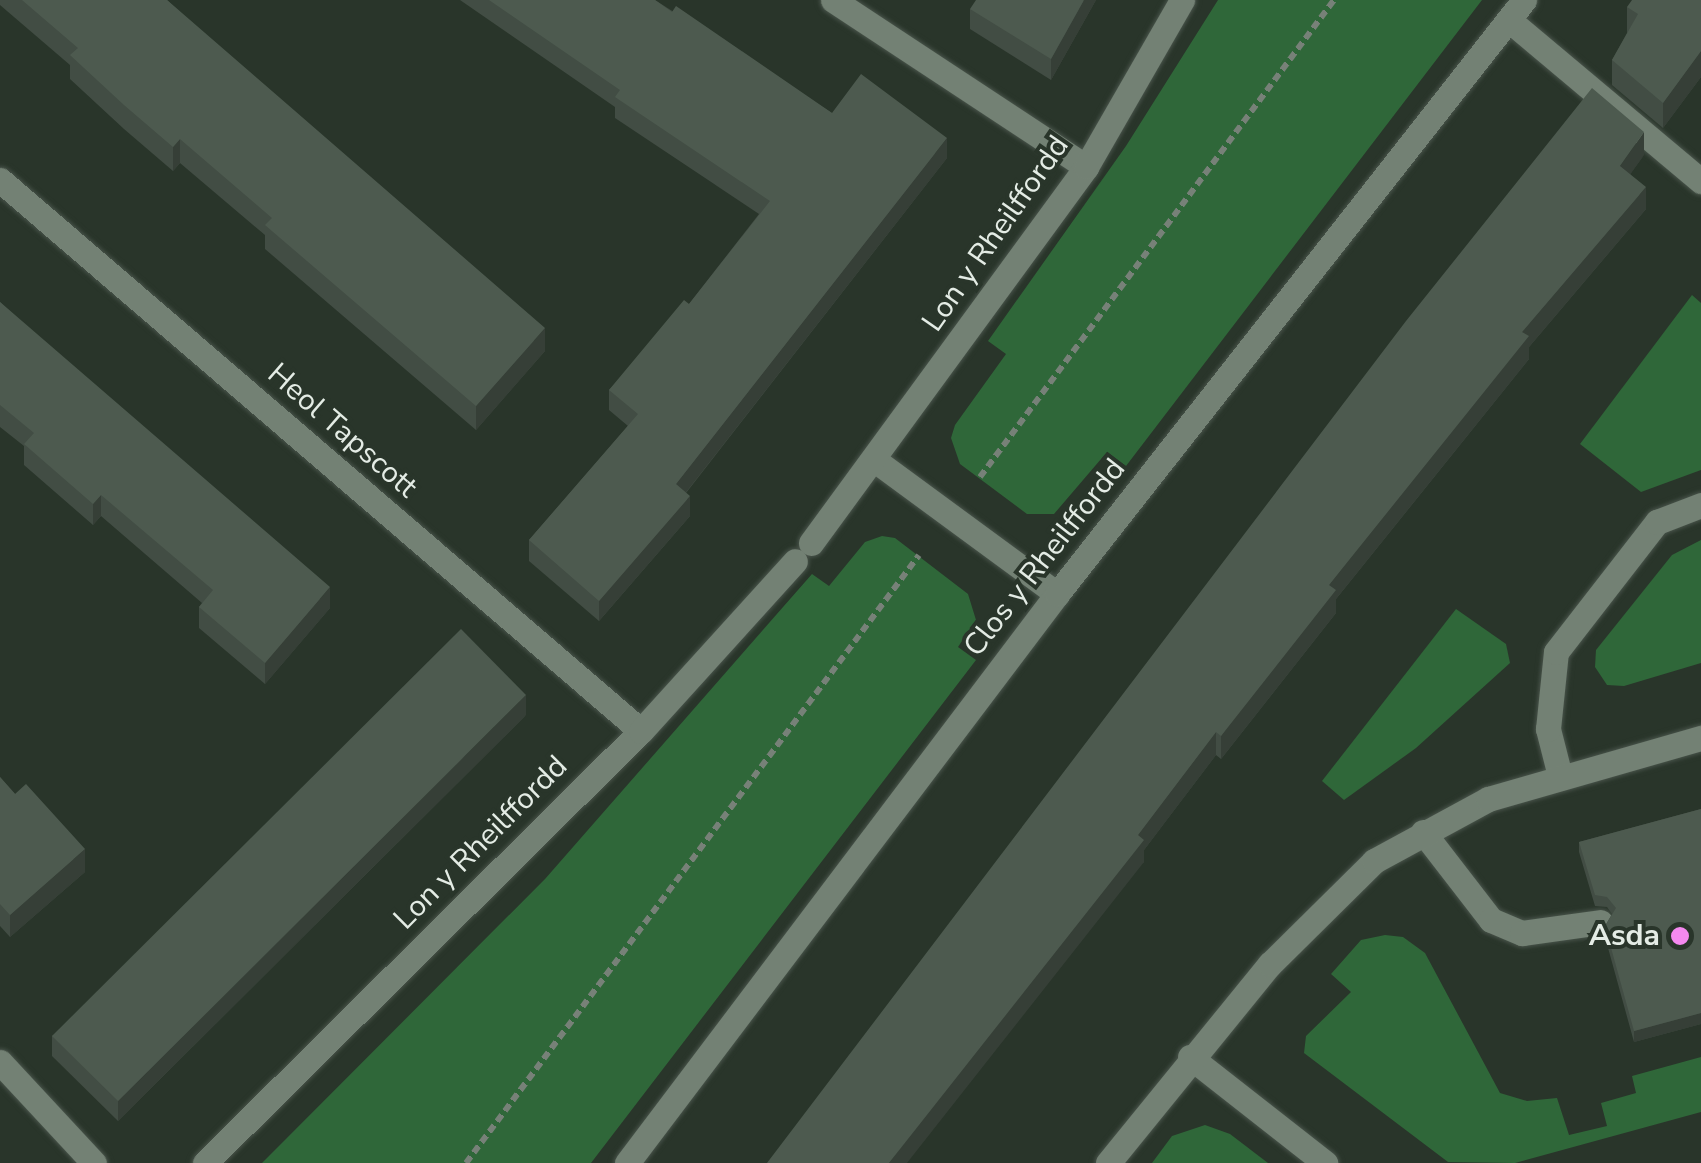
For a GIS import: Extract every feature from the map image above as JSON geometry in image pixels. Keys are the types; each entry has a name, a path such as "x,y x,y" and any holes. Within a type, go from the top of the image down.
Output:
{"street":[{"path":"833,0 1086,167"},
{"name":"Lon y Rheilffordd","path":"205,1163 641,731 803,552 876,460 1086,167 1182,0"},
{"path":"1516,10 1701,182"},
{"name":"Clos y Rheilffordd","path":"627,1163 1057,594 1516,10"},
{"name":"Heol Tapscott","path":"0,180 641,731"},
{"path":"876,460 1057,594"},
{"path":"1560,776 1548,729 1556,652 1657,522 1701,504"},
{"path":"1108,1163 1190,1057 1332,899 1374,861 1488,799 1701,738"},
{"path":"1422,832 1491,920 1522,933 1600,922"},
{"path":"1190,1057 1325,1163"},
{"path":"4,1073 94,1163"}],"path":[{"path":"979,478 1334,0"},
{"path":"466,1163 918,555"}],"green space":[{"path":"1218,0 1482,0 1126,466 1107,452 1054,514 1027,514 960,464 951,438 955,425 1006,354 988,341 1126,146"},
{"path":"1692,295 1701,303 1701,470 1641,492 1580,444"},
{"path":"882,536 895,538 968,594 976,620 958,647 976,660 591,1163 262,1163 545,879 812,574 829,586 865,542"},
{"path":"1701,540 1701,663 1624,686 1607,685 1595,667 1596,650 1672,555"},
{"path":"1456,609 1506,644 1510,663 1416,748 1344,800 1322,781"},
{"path":"1385,935 1403,937 1425,953 1500,1093 1527,1101 1557,1098 1569,1135 1607,1126 1601,1103 1636,1093 1632,1076 1701,1057 1701,1112 1515,1163 1448,1162 1304,1053 1306,1036 1351,992 1331,974 1361,940"},
{"path":"1205,1125 1230,1134 1268,1163 1152,1163 1172,1136"}],"building":[{"path":"22,0 167,0 545,328 476,406 265,225 272,218 180,139 173,147 124,105 70,55 78,48"},
{"path":"489,0 655,0 672,12 676,6 832,113 861,74 947,138 676,484 690,496 599,601 529,540 638,414 609,390 684,300 689,304 770,201 615,97 620,90"},
{"path":"976,0 1084,0 1051,59 970,9"},
{"path":"1632,0 1701,0 1701,51 1663,103 1612,60 1638,14 1627,7"},
{"path":"1592,88 1644,132 1620,166 1646,187 1522,332 1529,336 1329,585 1336,590 1221,736 1216,732 1138,835 1144,840 889,1163 767,1163 1406,321"},
{"path":"0,302 330,587 265,663 199,607 213,590 101,495 93,504 24,444 34,433 0,405"},
{"path":"461,629 526,695 118,1101 52,1036"},
{"path":"0,777 15,794 26,784 85,849 10,915 0,904"},
{"path":"1701,809 1701,1013 1634,1031 1605,926 1616,908 1607,897 1595,895 1579,842"}],"place":[{"name":"Asda","path":"1680,936"}]}
